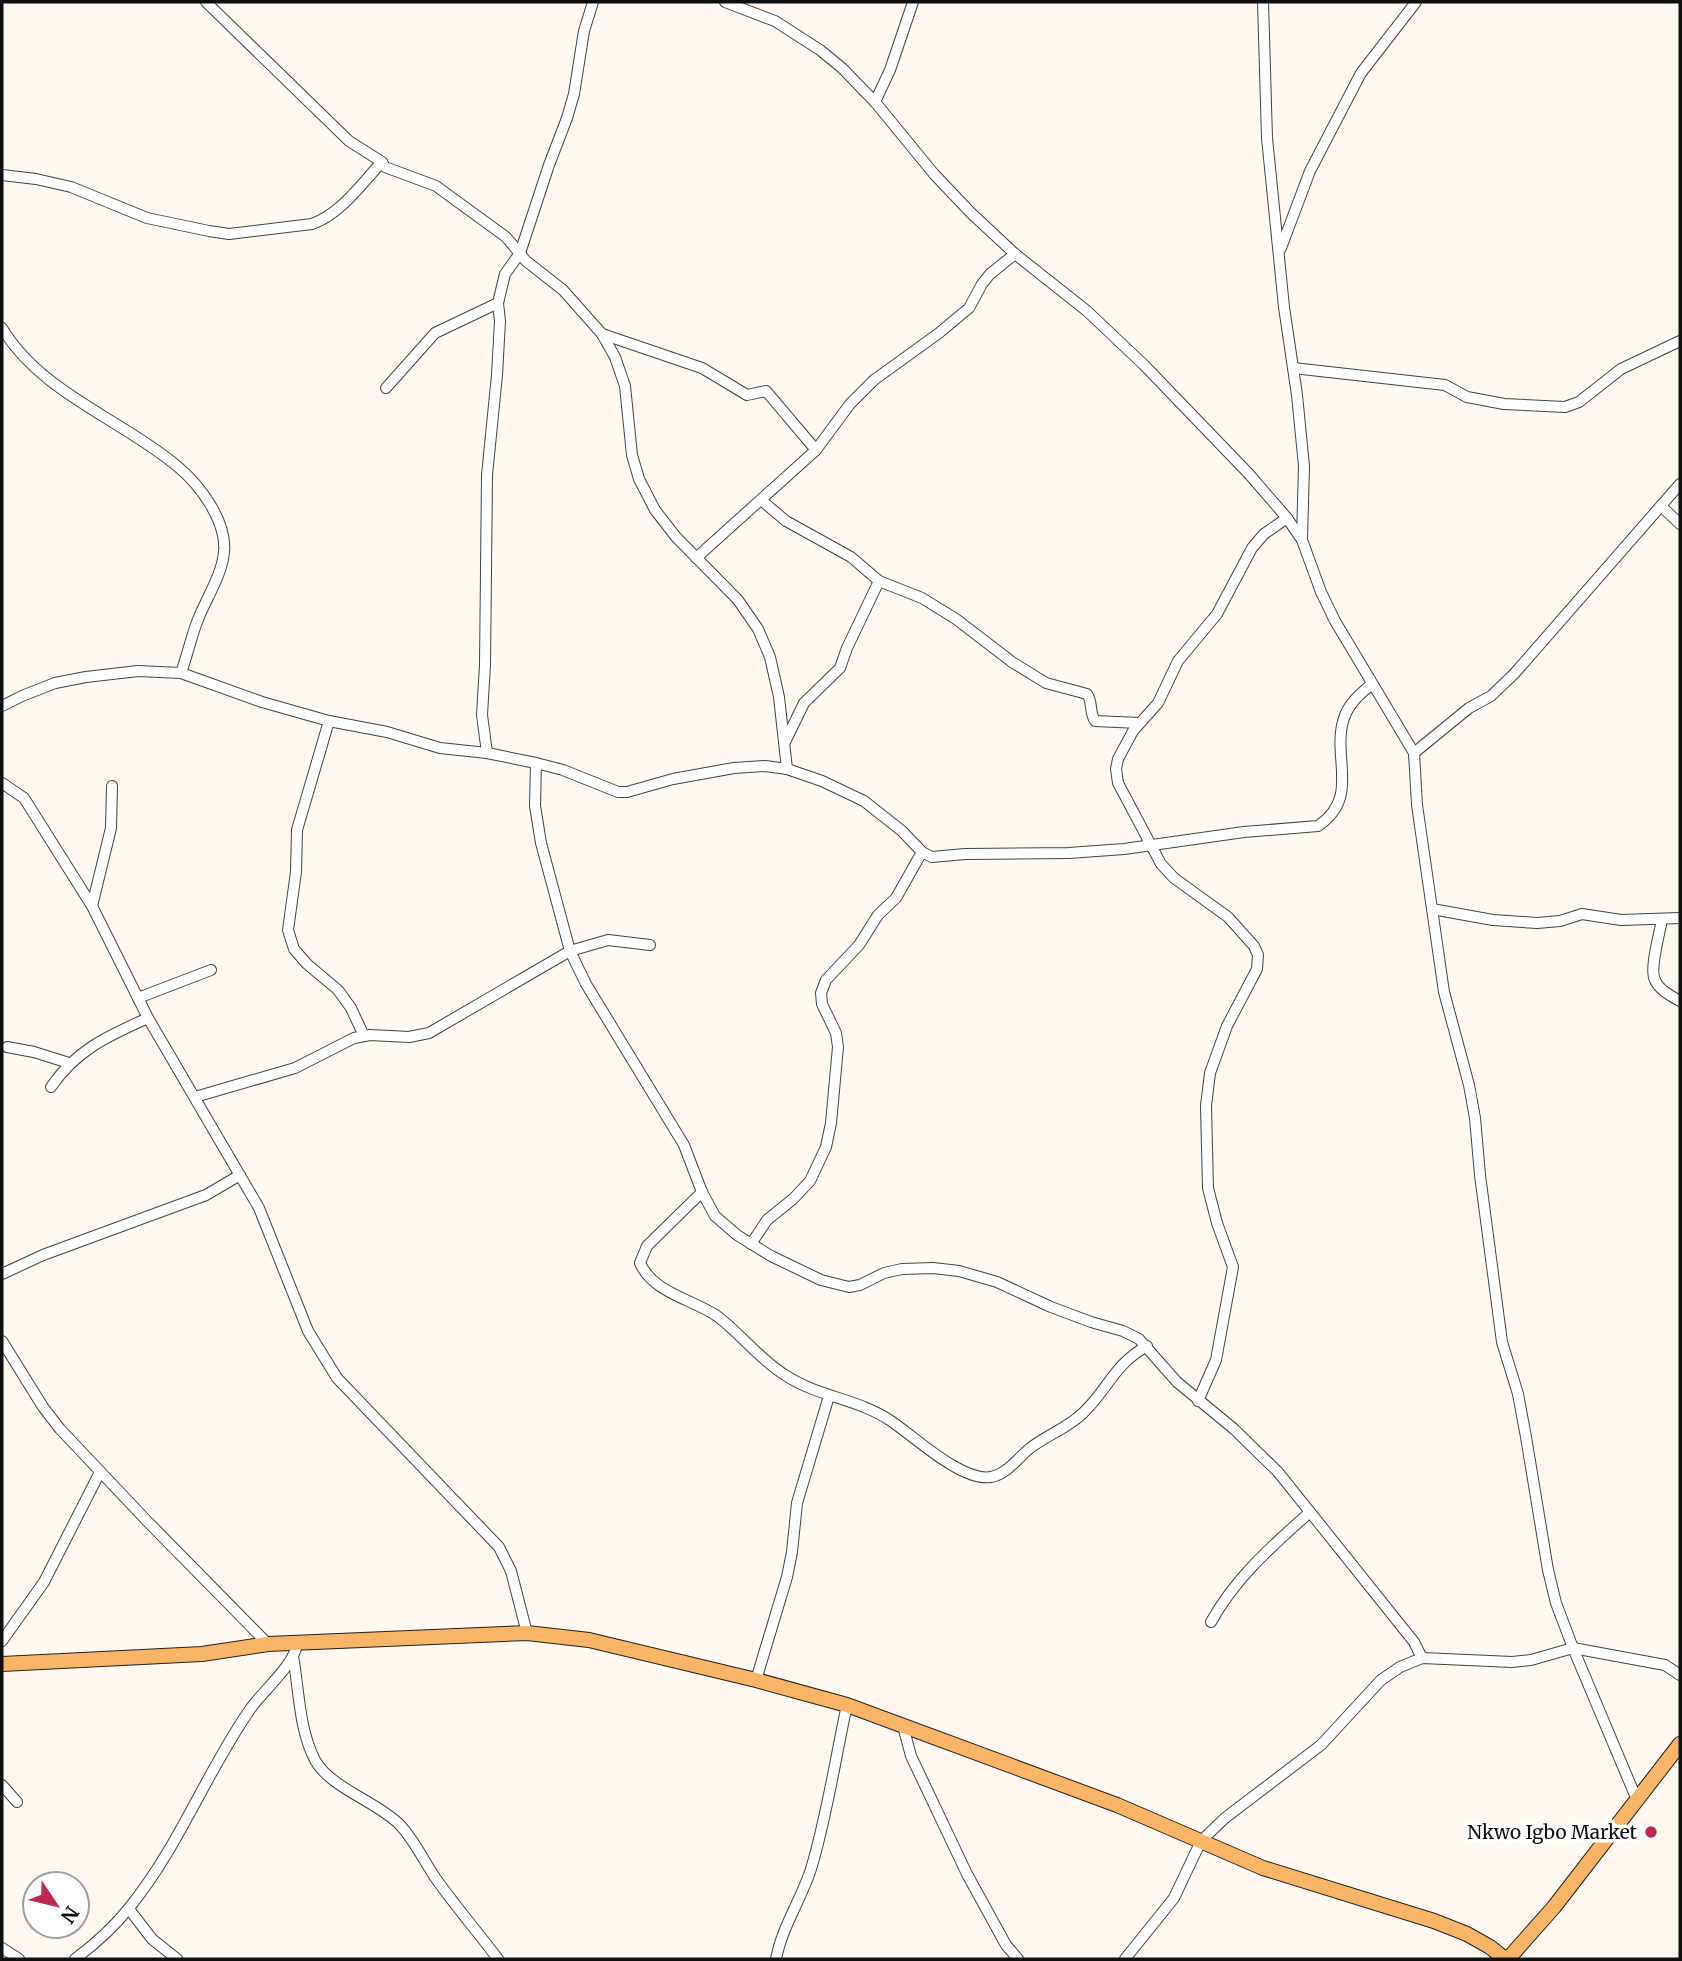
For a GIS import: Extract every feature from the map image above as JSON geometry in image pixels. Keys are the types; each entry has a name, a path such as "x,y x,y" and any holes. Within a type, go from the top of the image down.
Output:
{"main road":[{"path":"2,1664 202,1654 268,1644 295,1650 527,1633 601,1643 847,1705 1059,1782 1263,1868 1434,1921 1467,1934 1506,1959 1554,1907 1680,1744"}],"street":[{"path":"206,2 348,141 382,162 385,167 436,186 506,237 526,261 563,290 602,334 615,357 625,386 632,455 639,479 655,510 676,537 738,600 758,629 770,657 779,697 787,769"},
{"path":"487,753 482,715 487,475 498,365 498,303 505,274 520,253 548,165 567,118 574,94 584,31 593,2"},
{"path":"725,2 775,21 820,50 842,68 875,102 971,214 1015,254 1087,311 1144,365 1249,474 1302,540 1330,611 1414,752 1417,805 1444,992 1475,1118 1502,1342 1518,1394 1527,1437 1548,1570 1556,1602 1573,1647 1637,1800"},
{"path":"875,102 890,70 913,2"},
{"path":"1263,2 1267,138 1304,466 1302,540"},
{"path":"1279,254 1310,171 1333,124 1361,73 1416,2"},
{"path":"2,175 71,187 147,218 229,234 312,224 321,220 339,207 382,162"},
{"path":"696,558 816,450 862,391 939,334 969,308 990,274 1015,254"},
{"path":"386,388 435,333 498,303"},
{"path":"2,328 20,354 48,378 178,466 201,490 213,512 225,539 224,555 196,624 181,673"},
{"path":"602,334 702,368 747,395 766,391 816,450"},
{"path":"1293,368 1445,385 1467,397 1504,404 1565,407 1589,396 1621,369 1680,341"},
{"path":"1414,752 1469,708 1491,696 1514,674 1680,484"},
{"path":"761,500 786,521 851,557 879,581 922,598 956,619 1012,662 1045,683 1087,694 1090,698 1091,716 1095,721 1139,723"},
{"path":"1661,506 1680,524"},
{"path":"1198,1401 1216,1360 1233,1267 1216,1223 1208,1188 1206,1106 1210,1073 1227,1026 1259,964 1254,946 1228,917 1174,878 1161,864 1118,783 1116,769 1132,731 1158,703 1178,661 1217,614 1252,548 1264,534 1287,518"},
{"path":"784,744 804,703 840,668 879,581"},
{"path":"2,706 55,684 86,677 138,671 181,673 262,702 329,721 387,732 440,748 487,753 536,763 563,770 609,789 627,792 673,779 734,768 765,766 787,769 864,801 902,831 922,852 933,858 964,854 1069,853 1318,826 1328,819 1336,807 1343,783 1343,720 1350,705 1372,684"},
{"path":"329,721 297,830 296,872 288,930 294,949 307,964 338,990 351,1008 363,1036"},
{"path":"536,763 535,806 541,843 570,951 586,984 684,1144 702,1192 715,1216 751,1244 793,1269 821,1280 849,1287 902,1269 959,1271 997,1282 1091,1322 1123,1331 1139,1339 1177,1382 1234,1429 1278,1472 1414,1642 1422,1658"},
{"path":"2,783 24,798 92,905 148,1018 259,1209 296,1305 323,1358 337,1378 499,1547 511,1571 527,1633"},
{"path":"92,905 111,828 112,786"},
{"path":"751,1244 767,1220 810,1181 826,1147 838,1047 836,1033 822,1004 821,993 826,980 859,945 878,915 896,898 922,852"},
{"path":"1432,909 1493,920 1537,923 1582,914 1621,920 1680,918"},
{"path":"1662,919 1653,971 1655,981 1664,991 1680,1001"},
{"path":"195,1097 295,1068 363,1036 409,1037 429,1033 570,951 608,940 650,945"},
{"path":"138,998 211,970"},
{"path":"51,1087 69,1063 93,1045 148,1018"},
{"path":"7,1047 69,1063"},
{"path":"2,1274 43,1255 206,1195 240,1175"},
{"path":"702,1192 647,1246 640,1263 643,1271 665,1289 717,1317 766,1363 786,1377 829,1396 877,1412 974,1477 989,1478 999,1475 1030,1448 1079,1417 1096,1401 1121,1364 1147,1346"},
{"path":"2,1341 43,1407 100,1472 268,1644"},
{"path":"756,1680 787,1577 797,1503 829,1396"},
{"path":"2,1642 44,1582 100,1472"},
{"path":"1211,1622 1242,1576 1310,1512"},
{"path":"1125,1959 1174,1898 1201,1841 1233,1812 1321,1745 1381,1681 1400,1667 1422,1658 1512,1662 1531,1660 1573,1647 1665,1665 1680,1675"},
{"path":"75,1959 100,1939 129,1909 159,1867 211,1770 240,1723 295,1650"},
{"path":"295,1650 304,1726 317,1764 331,1777 399,1824 416,1845 438,1881 498,1959"},
{"path":"776,1959 783,1932 799,1902 820,1839 847,1705"},
{"path":"903,1726 911,1756 967,1874 1006,1945 1018,1959"},
{"path":"2,1785 18,1802"},
{"path":"129,1909 152,1939 177,1959"},
{"path":"2,1948 19,1959"}],"place":[{"name":"Nkwo Igbo Market","path":"1651,1832"}]}
